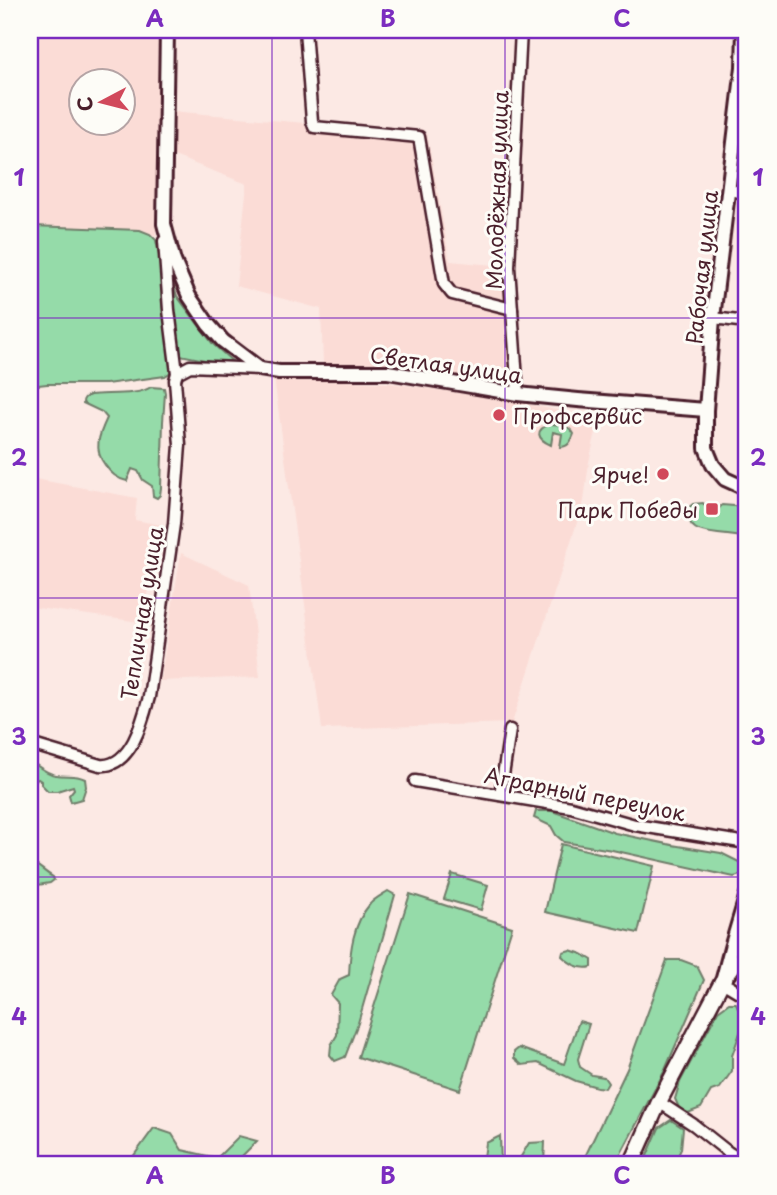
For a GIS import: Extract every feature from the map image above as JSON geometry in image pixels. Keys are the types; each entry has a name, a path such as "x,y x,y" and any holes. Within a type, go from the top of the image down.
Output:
{"main road":[{"path":"631,1165 659,1102 722,982"}],"street":[{"path":"167,30 164,224 174,261 189,296 208,324 223,341 260,369"},
{"path":"305,30 314,127 419,137 444,284 452,294 512,309"},
{"name":"Молодёжная улица","path":"518,394 509,267 522,30"},
{"name":"Рабочая улица","path":"744,30 743,67 713,318 706,448 713,464 725,479 747,489"},
{"path":"728,190 747,193"},
{"name":"Тепличная улица","path":"30,744 107,765 115,761 134,742 143,723 174,524 180,445 175,380 177,373 169,310 164,224"},
{"path":"713,318 747,322"},
{"path":"177,373 190,366 260,369"},
{"name":"Светлая улица","path":"260,369 279,372 387,372 518,394 706,410"},
{"path":"500,795 510,730"},
{"name":"Аграрный переулок","path":"415,781 571,807 635,825 747,843"},
{"path":"722,982 747,894"},
{"path":"722,982 747,949"},
{"path":"722,982 747,997"},
{"path":"659,1102 747,1164"}],"shaded area":[{"path":"30,30 158,30 156,235 35,232 30,249"},
{"path":"171,111 427,134 450,261 504,266 511,387 385,365 323,363 321,309 236,286 247,184 174,156"},
{"path":"274,378 390,383 503,399 599,419 584,501 512,723 322,729"},
{"path":"30,478 137,498 135,520 161,525 156,565 140,622 30,607"},
{"path":"181,553 249,585 260,677 160,681"}],"green space":[{"path":"32,226 140,230 156,240 161,266 162,305 173,363 171,372 165,376 106,384 30,386"},
{"path":"172,280 177,296 213,344 232,361 210,361 180,355 176,343"},
{"path":"151,387 164,388 165,393 161,488 157,498 153,496 152,486 143,480 138,471 132,469 127,481 107,468 98,448 107,418 102,412 83,403 90,395 130,393"},
{"path":"550,424 564,426 572,431 574,434 569,444 560,447 562,434 553,432 551,445 540,437 541,429"},
{"path":"703,503 714,514 722,505 747,507 747,538 705,532 692,525 688,508 693,504"},
{"path":"30,761 53,774 85,779 86,787 82,799 71,802 69,795 74,789 73,786 48,791 41,781 32,780"},
{"path":"536,811 552,811 615,833 721,853 743,864 744,868 741,875 734,877 564,842 551,826 534,818"},
{"path":"561,844 654,866 638,933 545,912"},
{"path":"30,862 54,880 38,885 30,881"},
{"path":"452,874 488,885 481,910 444,899"},
{"path":"388,891 395,895 358,1023 345,1057 335,1061 330,1055 331,1045 337,1035 338,1003 331,995 340,979 349,975 356,929 364,912 372,902"},
{"path":"410,894 512,927 460,1090 358,1057"},
{"path":"570,950 592,960 592,967 580,967 569,962 562,956 563,952"},
{"path":"667,960 681,960 697,966 704,980 665,1070 617,1161 614,1165 581,1165 627,1069"},
{"path":"729,1003 736,1003 744,1021 732,1056 732,1071 720,1088 711,1091 701,1108 688,1113 680,1110 675,1099 680,1082 718,1011"},
{"path":"579,1021 589,1024 578,1059 580,1067 592,1075 604,1077 608,1083 605,1088 576,1081 538,1063 522,1065 514,1058 514,1052 519,1048 564,1064"},
{"path":"671,1120 683,1128 681,1149 674,1165 643,1165 659,1128"},
{"path":"154,1128 172,1134 182,1150 217,1158 239,1136 257,1141 240,1158 246,1165 127,1165"},
{"path":"500,1136 501,1165 483,1165 486,1143"},
{"path":"545,1142 544,1165 516,1165 529,1143"}],"place":[{"name":"Профсервис","path":"499,415"},
{"name":"Ярче!","path":"663,474"},
{"name":"Парк Победы","path":"712,509"}]}
